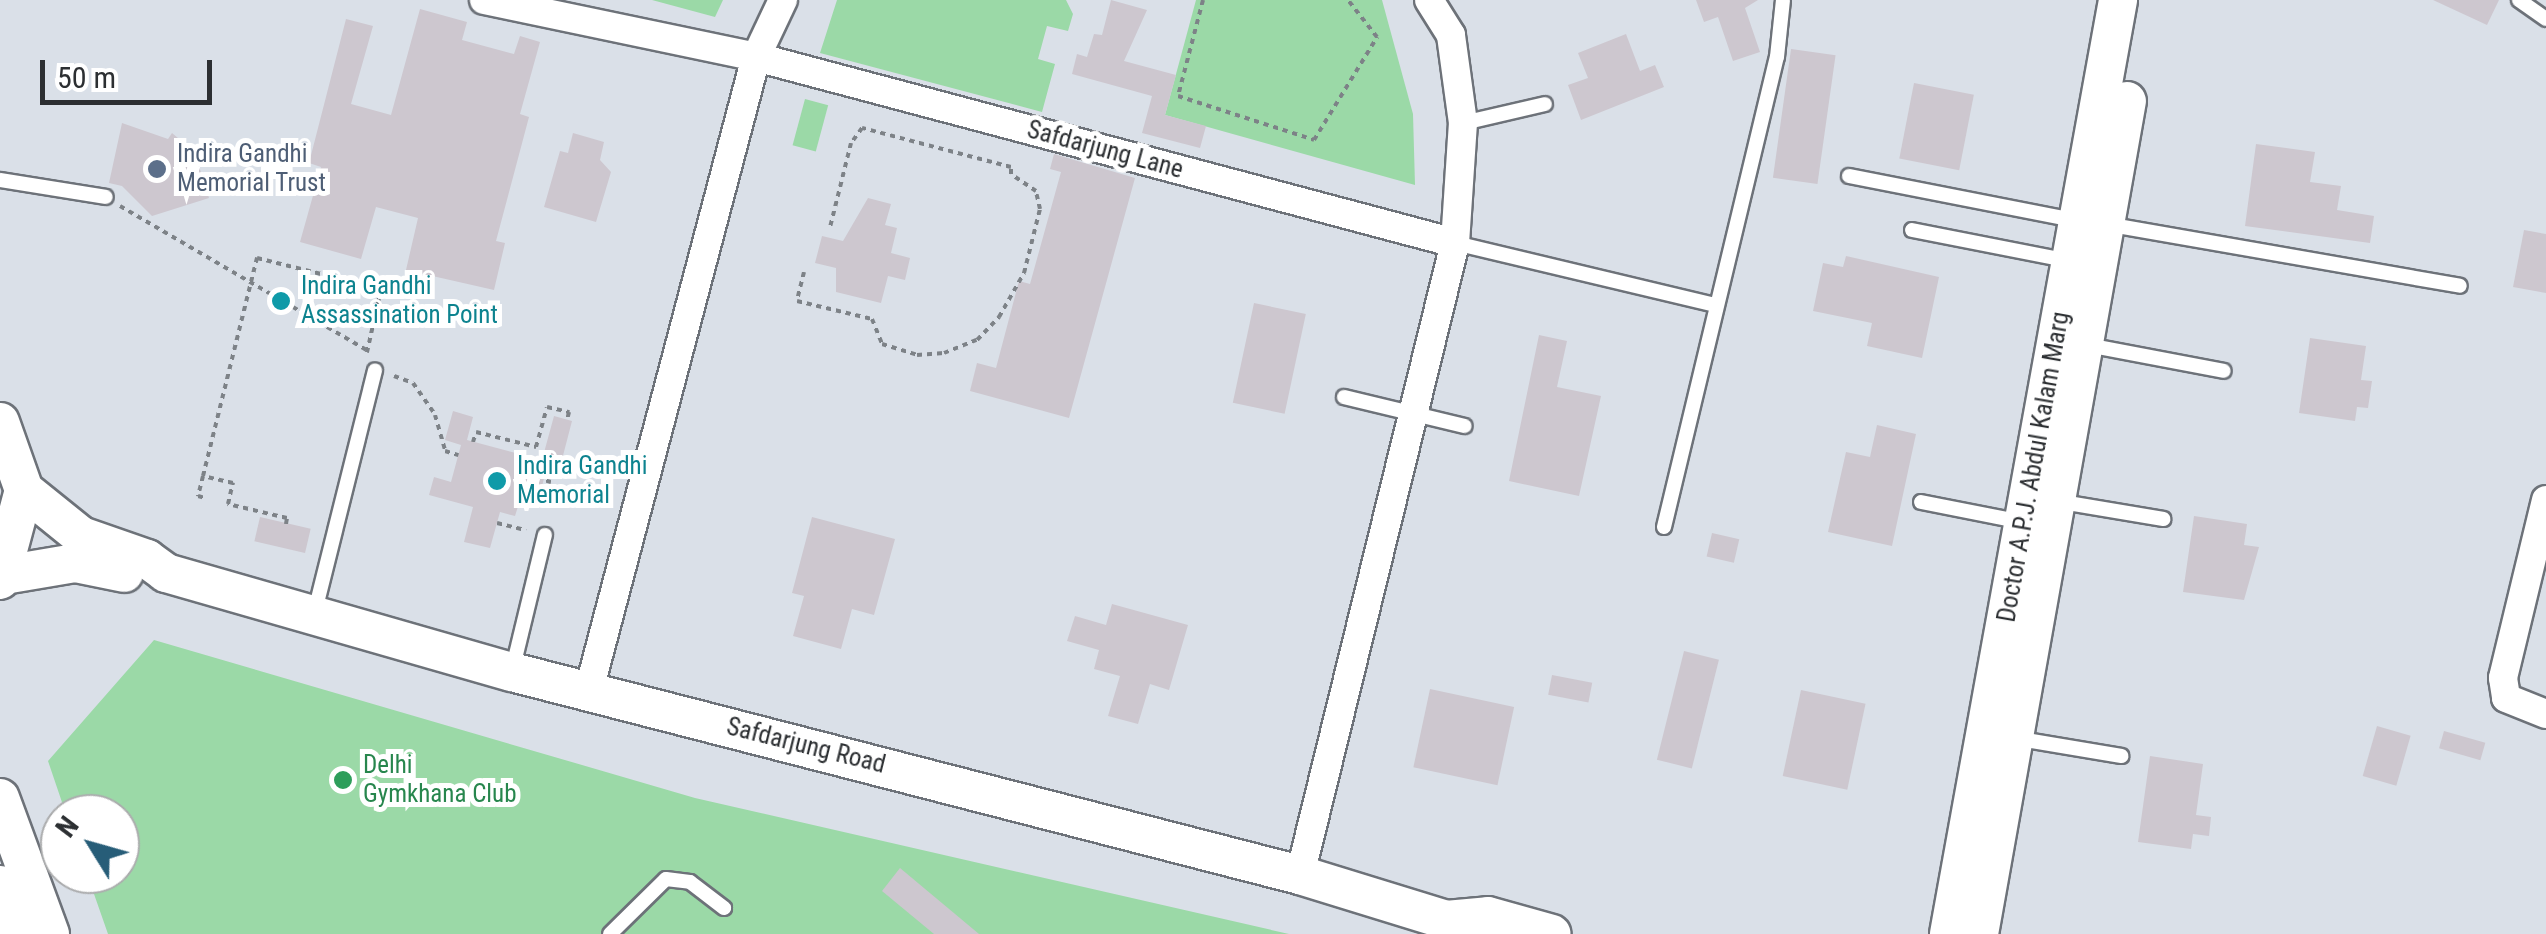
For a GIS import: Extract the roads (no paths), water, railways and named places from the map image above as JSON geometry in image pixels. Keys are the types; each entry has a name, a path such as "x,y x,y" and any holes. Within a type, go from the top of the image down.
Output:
{"main road":[{"name":"Doctor A.P.J. Abdul Kalam Marg","path":"1977,861 2014,738 2084,344 2092,222 2118,0"},
{"name":"Doctor A.P.J. Abdul Kalam Marg","path":"1974,930 1977,861 2024,522 2071,261 2092,222 2144,0"},
{"path":"0,422 24,490 2,577"},
{"name":"Safdarjung Road","path":"24,490 81,536 147,559 166,573 512,672 1300,875 1454,927 1488,916 1552,934"},
{"name":"Safdarjung Road","path":"2,577 75,563 142,578 166,573"},
{"path":"0,798 23,914"}],"street":[{"name":"Safdarjung Lane","path":"484,0 756,56 1455,242"},
{"path":"589,690 756,56 783,0"},
{"path":"1300,875 1455,242 1463,123 1451,34 1429,0"},
{"path":"2546,500 2503,678 2506,698 2546,714"}],"lane":[{"path":"1664,527 1777,57 1783,0"},
{"path":"2518,0 2546,20"},
{"path":"1463,123 1545,104"},
{"path":"1850,176 2460,286"},
{"path":"0,180 106,197"},
{"path":"1912,230 2071,261"},
{"name":"Safdarjung Lane","path":"1455,242 1716,305"},
{"path":"2084,344 2224,372"},
{"path":"314,616 375,370"},
{"path":"1344,398 1465,426"},
{"path":"2056,500 2164,519"},
{"path":"1921,502 2024,522"},
{"path":"512,672 545,535"},
{"path":"2014,738 2122,756"},
{"path":"610,934 666,879 690,882 724,908"}],"place":[{"name":"Indira Gandhi Memorial Trust","path":"157,169"},
{"name":"Indira Gandhi Assassination Point","path":"281,301"},
{"name":"Indira Gandhi Memorial","path":"497,481"},
{"name":"Delhi Gymkhana Club","path":"343,780"}]}
